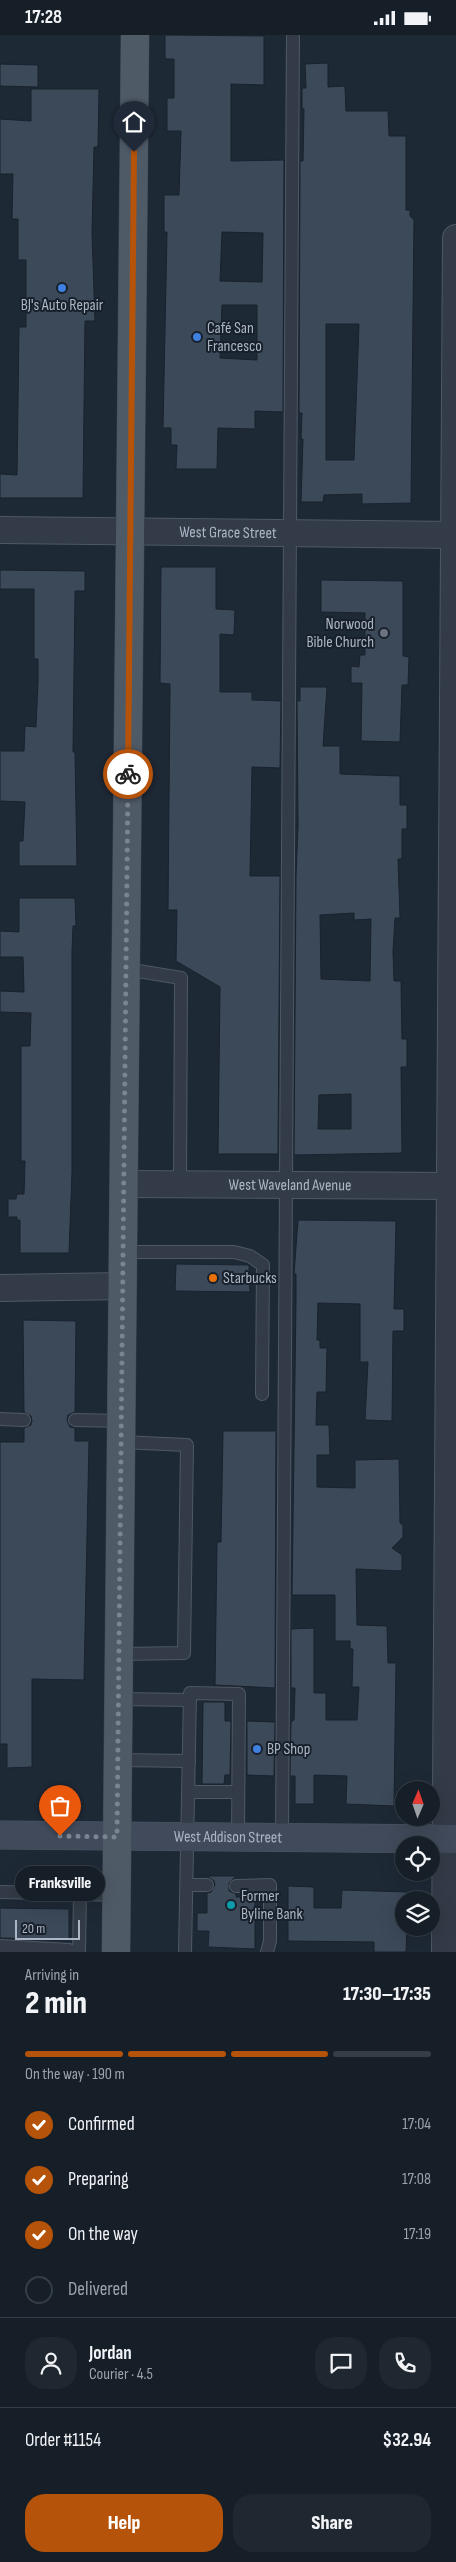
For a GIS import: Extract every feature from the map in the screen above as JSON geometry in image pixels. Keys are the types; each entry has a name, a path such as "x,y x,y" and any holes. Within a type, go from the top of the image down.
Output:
{"main road":[{"path":"116,1952 135,35"}],"street":[{"path":"445,1952 451,1839 456,238"},
{"name":"West Grace Street","path":"0,530 455,535"},
{"name":"West Waveland Avenue","path":"124,1183 453,1186"},
{"path":"0,1288 123,1286"},
{"name":"West Addison Street","path":"0,1835 451,1839"}],"lane":[{"path":"282,1838 293,35"},
{"path":"126,969 181,978 180,1184"},
{"path":"123,1252 234,1252 250,1256 263,1265 262,1394"},
{"path":"0,1419 24,1420"},
{"path":"75,1421 187,1445 184,1653 119,1654"},
{"path":"185,1952 190,1693 239,1694 238,1838"},
{"path":"119,1699 190,1700"},
{"path":"118,1760 189,1761"},
{"path":"188,1792 238,1792"},
{"path":"187,1885 207,1885"},
{"path":"236,1886 270,1885 270,1941 267,1952"},
{"path":"0,1892 117,1895"},
{"path":"79,1952 80,1894"},
{"path":"0,1946 72,1952"}],"building":[{"path":"165,35 264,36 264,85 231,84 231,161 284,160 283,412 255,411 255,429 218,428 217,469 176,469 177,445 171,445 171,428 163,428 167,232 164,232 164,195 179,195 181,131 167,131 167,98 174,98 174,59 165,59","holes":["222,232 263,233 262,282 220,281","222,305 257,305 257,360 220,358"]},
{"path":"328,63 328,87 345,86 346,111 388,111 389,136 406,136 406,210 410,210 410,216 414,220 411,503 362,504 362,494 324,495 323,502 301,502 303,439 301,439 302,413 299,413 300,161 303,161 304,109 302,109 302,88 306,88 305,64","holes":["326,324 359,324 354,460 326,460"]},
{"path":"0,64 38,65 38,87 0,86"},
{"path":"31,89 99,89 98,147 94,147 92,232 95,321 85,321 83,498 0,498 0,474 17,475 19,327 26,327 26,260 18,260 18,219 12,219 13,174 0,174 0,119 31,121"},
{"path":"161,567 216,567 216,609 235,610 234,635 220,634 220,692 252,692 252,700 281,701 280,768 252,767 250,876 280,876 278,1154 218,1154 220,987 176,961 177,910 168,910 170,684 160,683"},
{"path":"0,570 85,571 85,591 75,591 73,752 75,752 77,866 19,866 19,841 23,841 25,802 0,801 0,751 24,751 25,726 36,727 38,659 34,659 34,589 0,589"},
{"path":"321,580 403,581 403,656 409,657 408,685 402,685 400,742 361,741 362,683 351,683 351,666 359,667 360,655 365,655 365,613 321,612"},
{"path":"300,687 327,687 323,746 340,746 340,774 400,776 400,805 407,805 407,829 402,829 402,859 398,859 400,918 395,918 393,952 394,981 401,981 402,1039 407,1039 407,1067 401,1067 402,1153 294,1155 298,826 297,701 300,701","holes":["354,913 354,920 371,919 370,981 321,979 320,915","351,1094 351,1129 318,1129 319,1095"]},
{"path":"19,898 75,898 76,926 73,926 72,952 72,1172 69,1253 20,1253 20,1220 17,1220 17,1217 8,1217 8,1199 16,1199 17,1194 24,1194 25,1161 21,1161 21,1046 30,1046 31,1013 0,1012 0,991 24,992 23,957 0,957 0,931 19,932"},
{"path":"298,1220 396,1221 394,1309 404,1309 404,1331 393,1331 392,1421 365,1420 368,1362 360,1362 360,1304 318,1303 317,1340 320,1340 320,1348 327,1348 326,1392 317,1392 316,1425 329,1425 330,1455 317,1455 317,1487 355,1488 355,1460 399,1459 400,1523 403,1525 403,1537 392,1548 402,1555 402,1571 356,1569 357,1625 387,1626 388,1663 396,1663 394,1806 346,1804 347,1776 314,1775 314,1804 295,1804 295,1776 290,1776 291,1722 294,1720 295,1688 291,1688 291,1629 314,1628 314,1693 326,1693 326,1720 357,1720 359,1687 352,1687 353,1649 350,1649 350,1641 335,1641 335,1595 292,1595 296,1300 296,1274 294,1274"},
{"name":"Starbucks","path":"176,1264 249,1265 250,1292 175,1291"},
{"path":"23,1320 76,1321 75,1412 68,1415 67,1420 70,1427 75,1428 75,1441 89,1441 84,1680 32,1679 32,1767 7,1768 7,1744 0,1744 0,1442 24,1442 24,1428 31,1425 32,1421 31,1416 24,1412"},
{"path":"223,1431 276,1431 275,1688 215,1685 217,1542 221,1542"},
{"path":"203,1702 225,1702 225,1721 231,1721 230,1775 225,1775 224,1784 202,1784"},
{"name":"BP Shop","path":"247,1721 275,1722 274,1776 247,1775"},
{"name":"Former Byline Bank","path":"207,1876 236,1876 229,1883 229,1891 236,1894 236,1897 255,1897 255,1949 208,1947 209,1931 197,1931 197,1913 207,1913 207,1893 211,1892 215,1885 214,1881"},
{"path":"288,1886 314,1887 314,1908 341,1908 342,1890 395,1892 395,1936 407,1936 406,1952 374,1952 374,1942 288,1941"},
{"path":"0,1908 69,1909 69,1940 0,1938"}],"way so far":[{"path":"60,1836 117,1837 128,774"}],"place":[{"name":"BJ's Auto Repair","path":"62,288"},
{"name":"Café San Francesco","path":"197,337"},
{"name":"Norwood Bible Church","path":"384,633"},
{"name":"Starbucks","path":"213,1278"},
{"name":"BP Shop","path":"257,1749"},
{"name":"Franksville","path":"60,1836"},
{"name":"Former Byline Bank","path":"231,1905"}],"route":[{"path":"128,774 134,152"}]}
